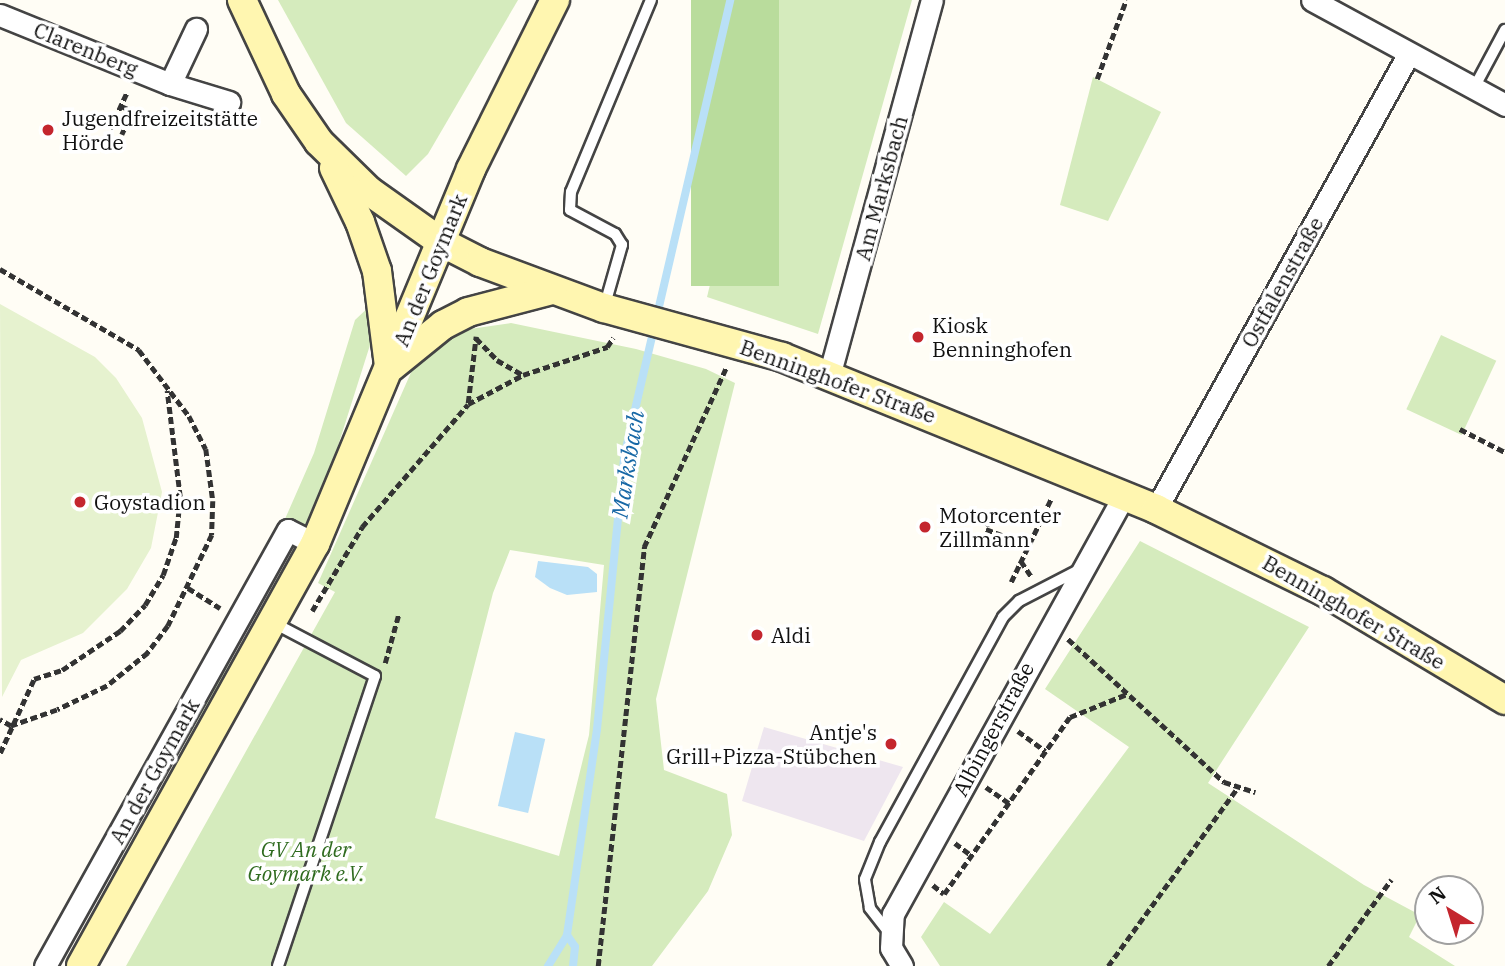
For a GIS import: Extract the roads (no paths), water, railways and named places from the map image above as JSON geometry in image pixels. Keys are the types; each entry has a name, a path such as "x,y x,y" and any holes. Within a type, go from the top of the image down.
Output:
{"main road":[{"name":"Benninghofer Straße","path":"242,0 286,94 319,142 369,191 441,242 615,320 713,337 829,376 1156,509 1312,585 1505,700"},
{"name":"An der Goymark","path":"81,966 315,544 471,169 555,0"},
{"path":"319,142 370,248 382,302 389,369"},
{"path":"389,369 443,325 468,312 552,290"}],"street":[{"name":"Am Marksbach","path":"829,376 932,0"},
{"path":"1312,0 1408,55 1505,105"},
{"name":"Clarenberg","path":"0,15 170,84 229,102"},
{"path":"170,84 196,29"},
{"name":"Ostfalenstraße","path":"1156,509 1408,55"},
{"name":"Albingerstraße","path":"890,934 893,914 1123,497"},
{"name":"An der Goymark","path":"45,966 288,530 315,544"},
{"path":"890,934 891,948 902,966"}],"lane":[{"path":"615,320 622,246 615,234 570,210 571,192 650,0"},
{"path":"1474,88 1505,30"},
{"path":"890,934 870,908 865,879 880,842 1003,617 1039,589 1082,568"},
{"path":"272,622 375,676 278,966"}],"water":[{"path":"538,561 588,567 597,574 597,592 567,595 550,588 535,577"},
{"path":"515,732 545,739 528,813 498,806"}],"waterway":[{"name":"Marksbach","path":"548,966 567,935 597,729 624,457 730,0"},
{"name":"Marksbach","path":"567,935 575,947 573,966"}],"place":[{"name":"Jugendfreizeitstätte Hörde","path":"48,130"},
{"name":"Kiosk Benninghofen","path":"918,337"},
{"name":"Goystadion","path":"80,502"},
{"name":"Motorcenter Zillmann","path":"925,527"},
{"name":"Aldi","path":"757,635"},
{"name":"Antje's Grill+Pizza-Stübchen","path":"891,744"}],"park label":[{"name":"GV An der Goymark e.V.","path":"306,861"}]}
